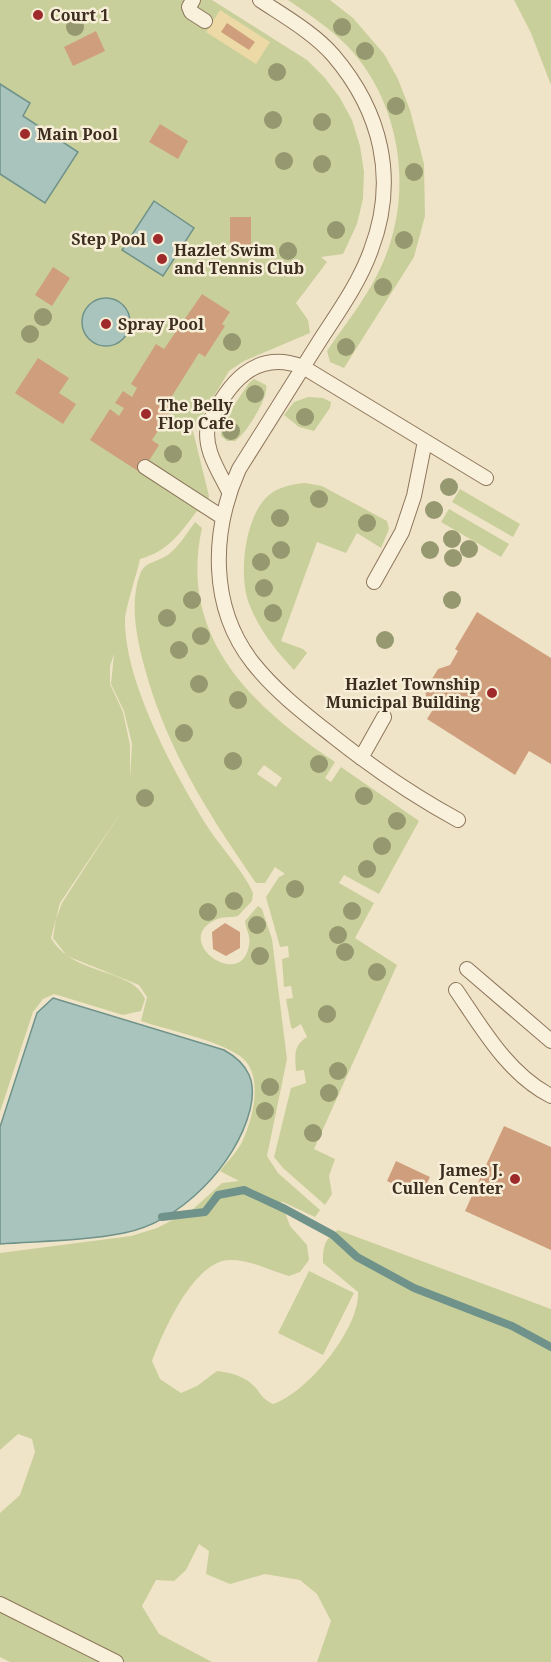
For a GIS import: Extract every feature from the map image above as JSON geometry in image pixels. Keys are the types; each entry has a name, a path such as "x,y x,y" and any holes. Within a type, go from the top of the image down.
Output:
{"lane":[{"path":"193,0 189,7 191,12 205,21"},
{"path":"260,0 291,20 332,53 363,94 377,128 384,166 381,216 372,250 355,284 239,469 229,492 218,542 221,593 238,639 253,663 274,687 361,758 425,802 458,820"},
{"path":"229,492 207,442 206,434 211,419 233,384 248,369 277,361 303,367 486,478"},
{"path":"374,582 402,532 414,496 425,441"},
{"path":"145,468 222,517"},
{"path":"361,758 384,717"},
{"path":"467,969 551,1041"},
{"path":"456,990 500,1052 530,1083 551,1096"},
{"path":"0,1604 116,1662"}],"green space":[{"path":"0,0 212,0 307,60 325,78 340,98 352,120 360,146 364,172 363,199 357,224 343,254 321,257 327,262 296,303 308,320 310,333 244,361 229,371 193,431 209,496 205,515 197,511 166,546 140,559 125,621 127,646 143,701 168,757 209,829 245,878 253,893 252,901 238,916 215,920 204,929 201,939 205,950 213,958 224,963 235,964 244,958 249,945 245,921 258,906 262,909 272,939 287,1059 267,1156 278,1173 320,1210 315,1217 281,1201 290,1226 307,1245 309,1260 300,1272 289,1276 246,1262 231,1260 217,1263 205,1271 182,1299 152,1361 160,1379 181,1393 197,1386 217,1371 243,1378 273,1404 286,1398 315,1374 329,1358 350,1324 356,1307 358,1292 323,1263 325,1244 338,1230 551,1309 551,1662 317,1662 331,1621 317,1594 300,1580 265,1574 230,1584 206,1574 209,1551 199,1544 186,1570 174,1581 156,1580 142,1606 159,1634 212,1662 10,1662 0,1657 0,1513 20,1495 35,1452 32,1439 18,1434 0,1450 0,1253 131,1236 157,1228 192,1210 222,1183 239,1181 220,1171 242,1142 253,1109 255,1085 248,1064 230,1050 141,1021 147,997 139,985 70,957 87,966 116,976 138,989 145,999 141,1011 123,1015 54,994 43,999 33,1012 0,1112","holes":["114,654 111,684 124,711 132,744 130,779 130,745 123,712 110,684 110,666","121,812 62,903 56,919 53,938 65,954 51,938 60,903"]},
{"path":"288,0 330,0 353,18 384,54 398,79 410,110 424,164 425,216 414,257 344,368 330,362 327,351 366,294 389,247 396,219 399,189 398,159 393,130 370,75 338,37"},
{"path":"514,0 551,0 551,85 531,33"},
{"path":"254,379 266,385 261,406 239,437 235,441 227,441 221,436 222,423"},
{"path":"308,397 323,398 331,402 330,408 314,431 299,427 284,415 294,402"},
{"path":"305,483 322,486 387,521 389,529 381,548 357,533 346,553 317,542 281,641 303,649 307,653 294,670 269,640 254,615 246,595 244,567 252,522 264,500 283,487"},
{"path":"460,489 520,524 513,537 452,502"},
{"path":"449,509 509,544 501,557 441,522"},
{"path":"195,522 202,528 197,567 201,603 211,635 228,665 275,717 335,762 325,778 331,782 341,767 419,821 379,894 344,875 339,883 374,903 355,938 397,965 314,1149 335,1159 329,1176 332,1194 325,1205 283,1168 274,1157 291,1088 306,1083 304,1070 296,1071 295,1056 297,1047 307,1037 301,1024 293,1029 291,1027 286,999 293,998 291,986 284,987 282,959 289,957 288,946 280,947 266,897 279,877 285,874 275,867 265,883 256,883 222,832 177,754 154,699 139,646 135,622 135,597 140,574 145,567 173,551","holes":["264,765 282,778 276,787 257,774"]},
{"path":"309,1271 354,1293 323,1355 278,1333"}],"sand":[{"path":"220,10 270,42 256,64 206,32"}],"water":[{"name":"Main Pool","path":"0,84 30,103 23,116 78,152 45,203 0,174"},
{"name":"Step Pool","path":"154,201 194,228 163,276 122,250"},
{"name":"Spray Pool","path":"101,298 111,298 123,305 130,317 130,327 123,339 111,346 101,346 86,335 82,327 82,317 93,302"},
{"path":"53,998 224,1050 233,1055 249,1075 252,1091 250,1110 243,1131 219,1170 185,1204 165,1217 145,1227 109,1236 0,1244 0,1127 37,1013"}],"building":[{"path":"227,23 255,42 249,50 221,32"},
{"path":"96,31 105,51 73,66 64,47"},
{"path":"160,124 188,141 178,159 149,142"},
{"path":"230,217 251,217 251,250 230,250"},
{"path":"53,267 70,278 52,306 35,295"},
{"path":"202,294 230,312 222,324 225,326 205,357 199,353 167,404 173,408 152,440 159,445 141,473 90,440 110,409 119,416 124,408 115,403 123,391 132,397 137,388 131,384 156,344 164,349"},
{"path":"38,358 69,378 59,393 76,404 63,424 15,393"},
{"name":"Hazlet Township Municipal Building","path":"477,612 551,658 551,764 529,751 515,775 427,719 439,700 435,696 426,697 425,687 431,686 438,669 450,665 458,651 455,649"},
{"path":"225,923 240,932 240,948 226,956 213,949 212,932"},
{"name":"James J. Cullen Center","path":"504,1126 551,1147 551,1250 465,1211"},
{"path":"396,1161 430,1177 420,1197 387,1181"}],"waterway":[{"path":"162,1217 205,1212 218,1195 244,1190 333,1235 357,1257 414,1288 512,1326 551,1347"}],"place":[{"name":"Court 1","path":"38,15"},
{"name":"Main Pool","path":"25,134"},
{"name":"Step Pool","path":"158,239"},
{"name":"Hazlet Swim and Tennis Club","path":"162,259"},
{"name":"Spray Pool","path":"106,324"},
{"name":"The Belly Flop Cafe","path":"146,414"},
{"name":"Hazlet Township Municipal Building","path":"492,693"},
{"name":"James J. Cullen Center","path":"515,1179"}]}
